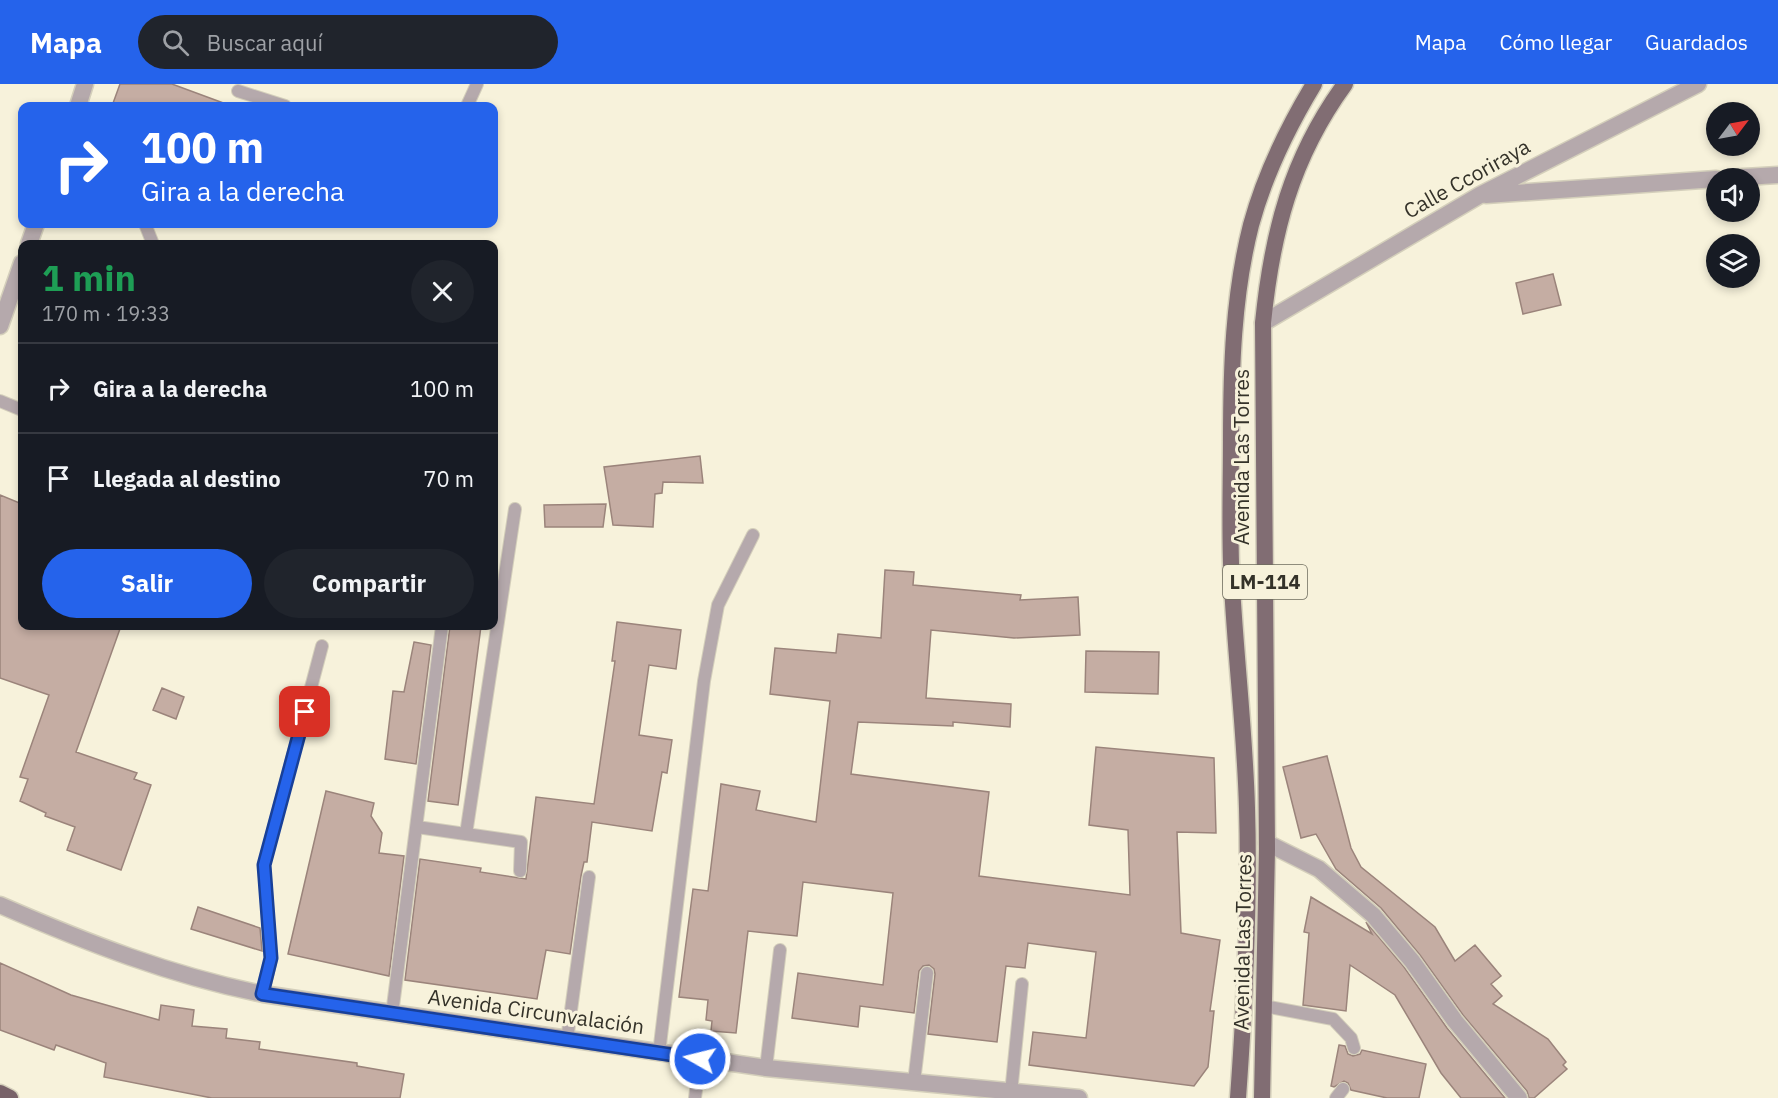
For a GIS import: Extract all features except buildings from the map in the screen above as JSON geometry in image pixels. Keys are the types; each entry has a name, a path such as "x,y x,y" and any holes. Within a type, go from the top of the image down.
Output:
{"highway":[{"path":"0,1093 10,1098"}],"main road":[{"name":"Avenida Las Torres","path":"1238,1098 1247,968 1248,853 1232,583 1231,406 1234,325 1251,226 1263,189 1284,140 1314,84"},
{"name":"Avenida Las Torres","path":"1262,1098 1267,843 1263,323 1272,250 1291,185 1315,132 1345,84"}],"street":[{"path":"79,102 85,84"},
{"name":"Calle Ccoriraya","path":"1263,323 1480,195 1698,84"},
{"path":"1760,176 1778,175"},
{"path":"1480,195 1706,180"},
{"path":"0,326 18,274"},
{"path":"1267,843 1319,869 1373,915 1412,961 1455,1021 1519,1098"},
{"name":"Avenida Circunvalación","path":"0,905 152,965 200,980 262,994 766,1068 1079,1098"}],"lane":[{"path":"469,102 477,84"},
{"path":"238,91 272,102"},
{"path":"0,401 18,408"},
{"path":"498,622 515,509"},
{"path":"658,1053 697,738 718,605 753,535"},
{"path":"392,1014 442,630"},
{"path":"466,834 497,630"},
{"path":"262,994 271,958 264,865 322,646"},
{"path":"417,827 522,842 520,870"},
{"path":"567,1040 589,877"},
{"path":"766,1068 780,950"},
{"path":"914,1082 927,973"},
{"path":"1011,1093 1022,984"},
{"path":"1264,1006 1333,1019 1351,1038 1354,1048"},
{"path":"695,1098 700,1059"}],"route":[{"path":"305,712 264,865 271,958 262,994 700,1059"}]}
